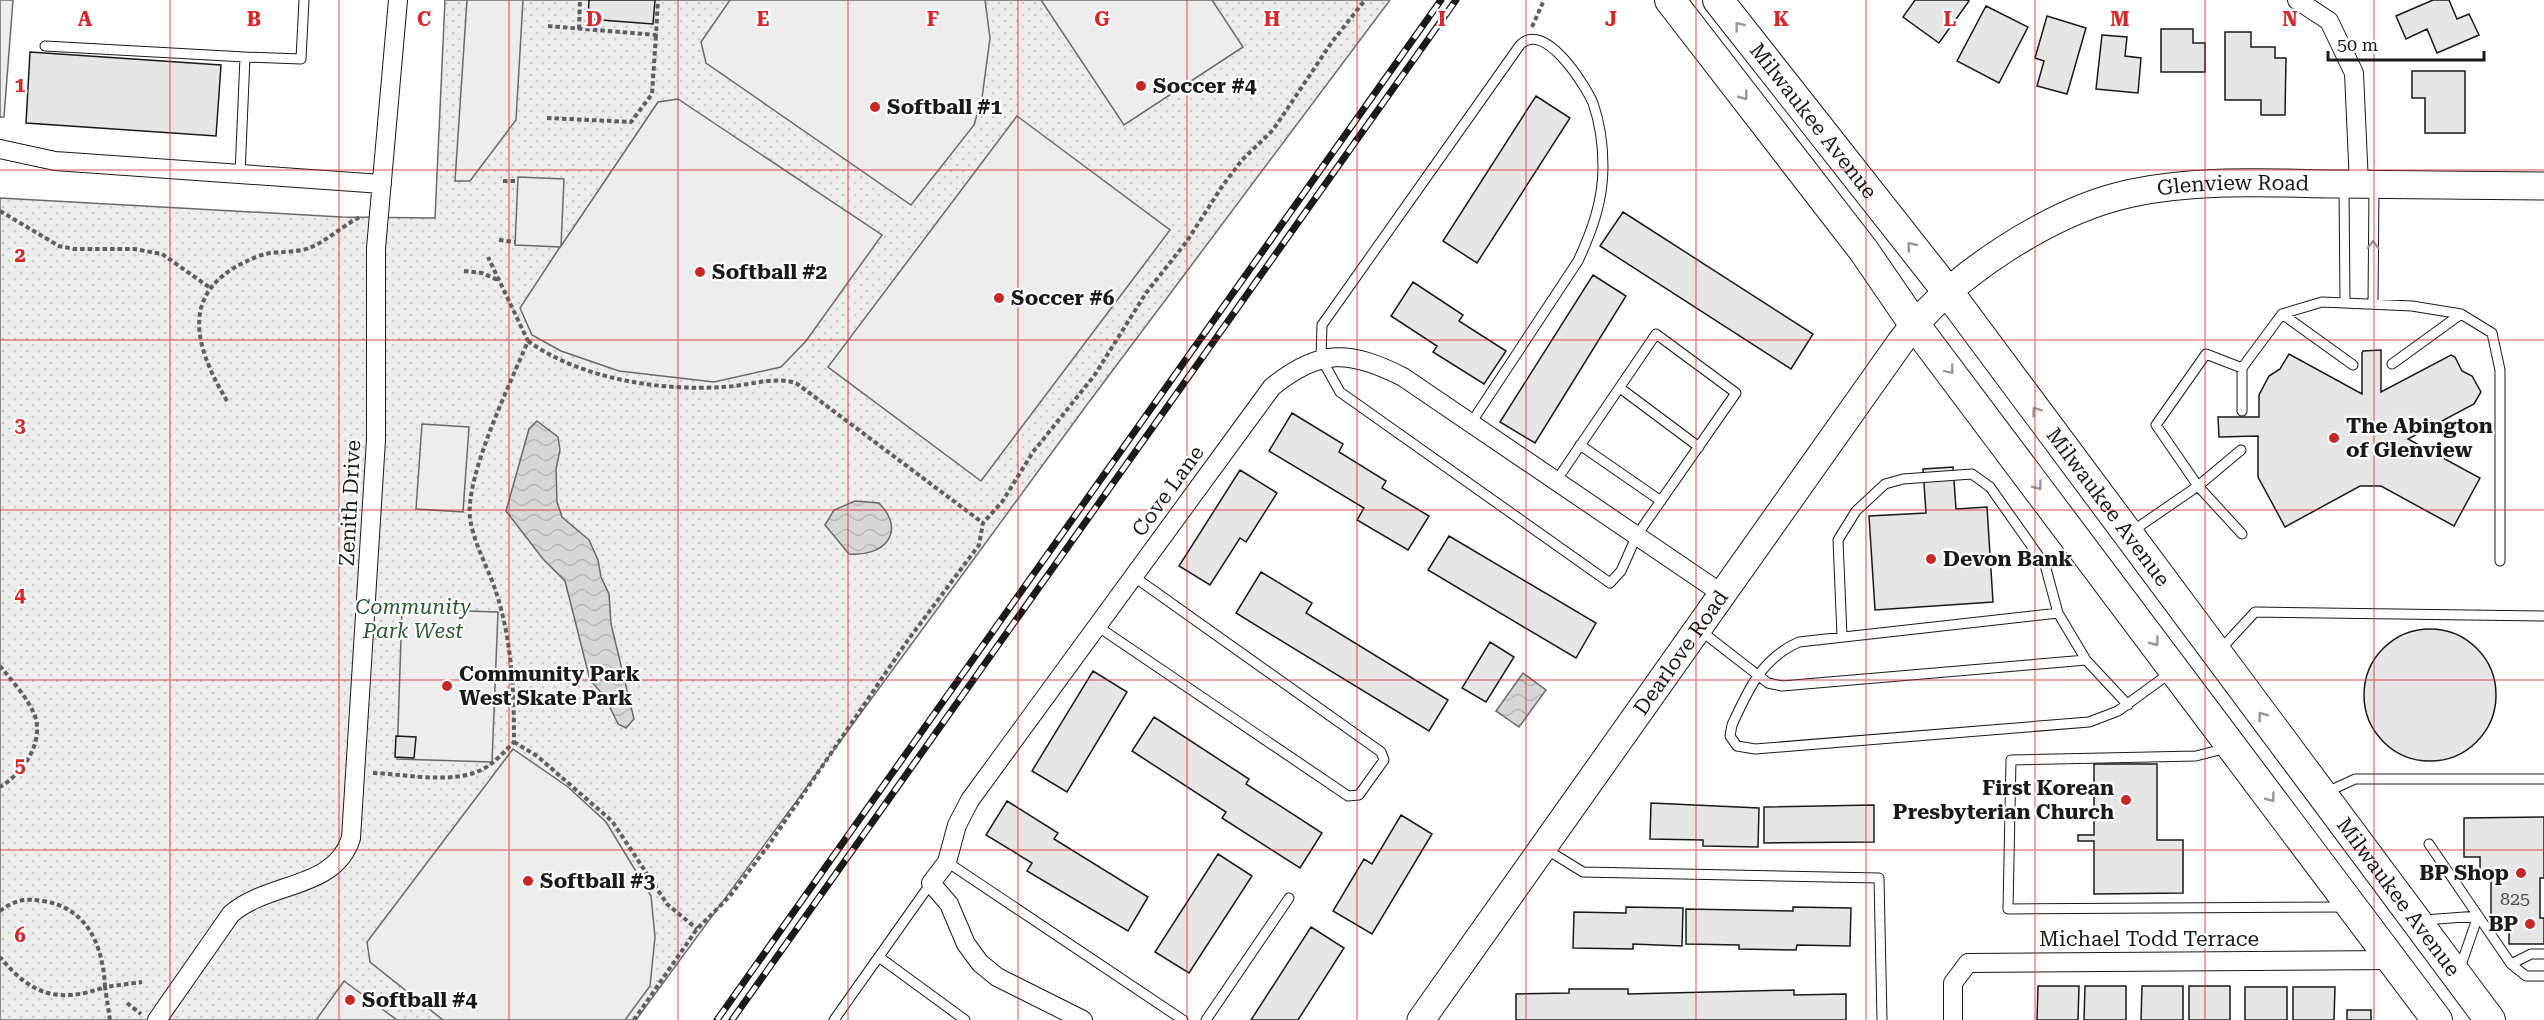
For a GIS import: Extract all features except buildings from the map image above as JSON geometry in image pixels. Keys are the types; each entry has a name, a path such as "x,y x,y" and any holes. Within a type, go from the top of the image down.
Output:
{"main road":[{"name":"Milwaukee Avenue","path":"1670,0 1864,251 1914,324 2437,1020"},
{"name":"Milwaukee Avenue","path":"1718,0 1948,292 2490,1020"},
{"name":"Glenview Road","path":"1948,292 1997,256 2061,216 2132,193 2230,183 2544,186"},
{"name":"Dearlove Road","path":"1421,1020 1696,628 1914,324 1948,292"}],"street":[{"name":"Zenith Drive","path":"150,1017 231,914 246,900 331,869 344,855 352,830 376,440 379,215 398,0"},
{"path":"2297,0 2329,21 2354,72 2359,184"},
{"path":"0,149 55,162 382,184"},
{"name":"Cove Lane","path":"931,884 947,862 957,825 969,800 1272,387 1305,364 1321,358 1356,357 1376,363 1403,377 1721,593"},
{"path":"931,884 950,904 966,944 980,963 997,977 1083,1020"},
{"name":"Michael Todd Terrace","path":"1953,1020 1953,983 1968,963 2392,960"}],"lane":[{"path":"45,46 301,59 304,0"},
{"path":"1471,423 1578,261 1590,235 1601,195 1602,150 1593,104 1575,71 1540,39 1527,38 1322,325 1321,358 1340,392 1610,583 1621,571 1637,535 1736,393 1656,334 1556,481"},
{"path":"240,174 245,57"},
{"path":"2345,303 2359,184"},
{"path":"2359,184 2373,304"},
{"path":"2242,411 2242,368 2282,314 2322,302 2412,306 2461,314 2492,333 2500,370 2500,561"},
{"path":"2282,314 2353,365"},
{"path":"2392,364 2461,314"},
{"path":"2242,368 2206,354 2156,425 2198,486 2242,534"},
{"path":"1620,388 1699,447"},
{"path":"1580,445 1661,501"},
{"path":"2127,535 2198,486 2241,450"},
{"path":"1842,636 1838,553 1842,531 1874,493 1886,484 1904,479 1972,474 1985,483 2044,565 2058,613 2086,660 2128,705"},
{"path":"1097,626 1348,796 1359,795 1384,760 1381,752 1134,576"},
{"path":"2216,654 2255,612 2544,616"},
{"path":"2058,613 1818,638 1791,645 1770,658 1731,725 1730,736 1737,746 1743,748 2089,722 2105,717 2128,705 2175,669"},
{"path":"1696,628 1768,683 1782,686 1804,686 2086,660"},
{"path":"2233,747 2196,756 2011,760 2008,909 2352,907"},
{"path":"2322,794 2355,779 2544,779"},
{"path":"2429,844 2511,964 2526,976 2544,976"},
{"path":"1542,847 1583,872 1879,878 1882,1020"},
{"path":"947,862 1183,1020"},
{"path":"834,1020 931,884"},
{"path":"1206,1020 1289,898"},
{"path":"2416,921 2478,915"},
{"path":"2457,976 2478,915"},
{"path":"2511,964 2530,954 2544,954"},
{"path":"879,957 965,1020"}],"path":[{"path":"579,29 580,0"},
{"path":"547,118 631,122 652,94 658,0"},
{"path":"634,1020 697,929 730,896 768,846 908,640 978,545 983,523 1002,502 1033,452 1094,376 1146,292 1187,241 1242,160 1273,130 1332,42 1365,0"},
{"path":"1527,38 1544,0"},
{"path":"548,26 656,35"},
{"path":"503,181 518,181"},
{"path":"0,211 60,246 74,249 134,249 162,254 209,287"},
{"path":"226,400 205,362 202,346 200,310 204,294 209,287 232,268 260,255 309,248 348,223 365,215 379,215"},
{"path":"499,240 515,242"},
{"path":"488,257 528,341 551,357 641,383 698,388 739,386 781,379 796,383 983,523"},
{"path":"464,271 482,273 500,281"},
{"path":"357,772 443,777 464,775 479,771 497,759 514,742 514,704 505,622 470,518 471,494 488,436 528,341"},
{"path":"0,666 22,694 36,724 34,741 25,765 0,787"},
{"path":"514,742 537,756 612,821 667,904 697,929"},
{"path":"0,910 17,900 34,899 50,902 82,918 101,951 110,1020"},
{"path":"0,957 25,983 61,996 86,994 105,987 142,982"},
{"path":"127,1004 150,1017"}],"green space":[{"name":"Community Park West","path":"445,0 1390,0 1086,406 636,1020 0,1020 0,198 342,217 435,218"}],"shaded area":[{"path":"0,0 13,0 4,117 0,117"},
{"path":"467,0 523,0 516,120 470,181 455,181"},
{"name":"Softball #1","path":"730,0 985,0 990,38 982,98 974,125 911,205 706,63 701,42"},
{"name":"Soccer #4","path":"1041,0 1212,0 1243,47 1124,125"},
{"name":"Softball #2","path":"678,99 882,235 806,341 781,367 714,382 619,371 561,351 532,335 520,308 560,247 515,245 518,177 564,179 561,246 658,102"},
{"name":"Soccer #6","path":"1017,116 1170,230 981,481 828,367"},
{"path":"422,424 469,427 463,512 416,509"},
{"name":"Community Park West Skate Park","path":"402,609 498,612 492,762 397,759"},
{"name":"Softball #3","path":"513,749 568,787 606,822 651,896 655,937 650,986 625,1020 443,1020 370,962 367,942"},
{"name":"Softball #4","path":"344,981 397,1020 316,1020"}],"water":[{"path":"537,421 558,437 560,450 556,469 557,502 562,517 589,540 609,594 611,624 634,719 626,728 618,724 605,697 590,680 565,581 543,559 506,511 529,429"},
{"path":"855,501 879,503 891,524 891,533 881,547 861,554 849,554 825,525 834,510"},
{"path":"1523,673 1546,690 1519,727 1496,711"}],"railway":[{"path":"717,1020 1441,0"},
{"path":"732,1020 1456,0"}],"place":[{"name":"Soccer #4","path":"1141,86"},
{"name":"Softball #1","path":"875,107"},
{"name":"Softball #2","path":"700,272"},
{"name":"Soccer #6","path":"999,298"},
{"name":"The Abington of Glenview","path":"2334,438"},
{"name":"Devon Bank","path":"1931,559"},
{"name":"Community Park West Skate Park","path":"447,686"},
{"name":"First Korean Presbyterian Church","path":"2126,800"},
{"name":"BP Shop","path":"2521,873"},
{"name":"Softball #3","path":"528,881"},
{"name":"BP","path":"2530,924"},
{"name":"Softball #4","path":"350,1000"}]}
